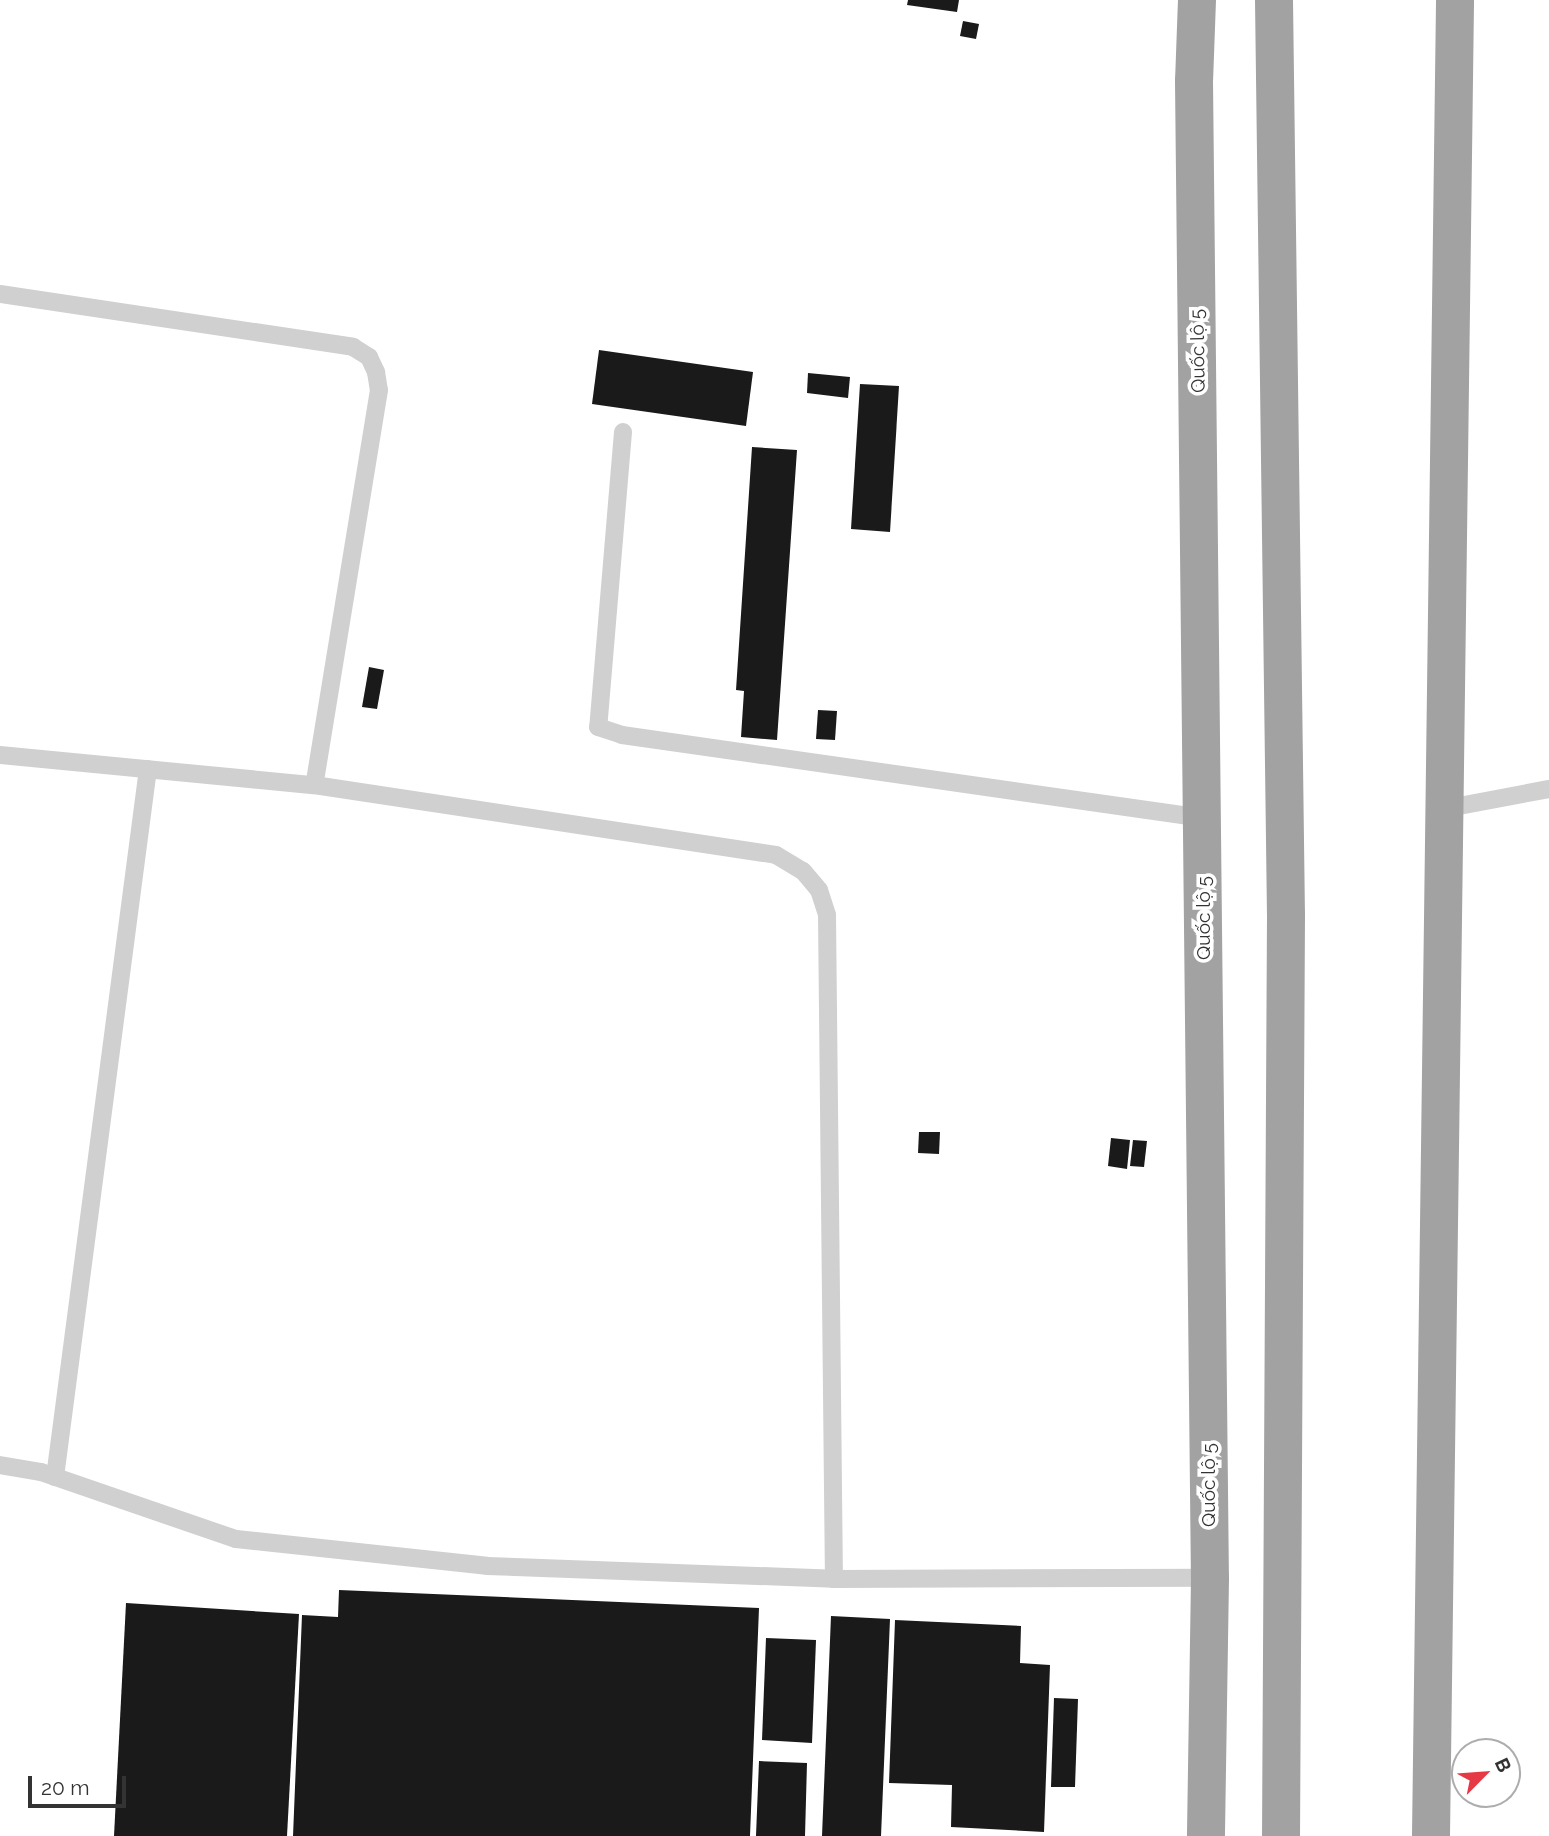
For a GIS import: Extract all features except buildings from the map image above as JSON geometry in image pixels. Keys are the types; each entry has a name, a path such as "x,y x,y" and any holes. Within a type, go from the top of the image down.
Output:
{"highway":[{"name":"Quốc lộ 5","path":"1196,0 1210,1578 1206,1836"},
{"path":"1274,0 1286,915 1281,1836"},
{"path":"1432,1836 1455,0"}],"lane":[{"path":"0,294 353,347 369,358 376,372 379,390 314,785"},
{"path":"623,432 598,727 622,735 1203,818"},
{"path":"0,754 314,785 776,855 803,871 818,890 827,915 834,1579"},
{"path":"55,1477 148,769"},
{"path":"1443,808 1549,789"},
{"path":"0,1465 55,1477 236,1539 487,1566 834,1579 1210,1578"}]}
